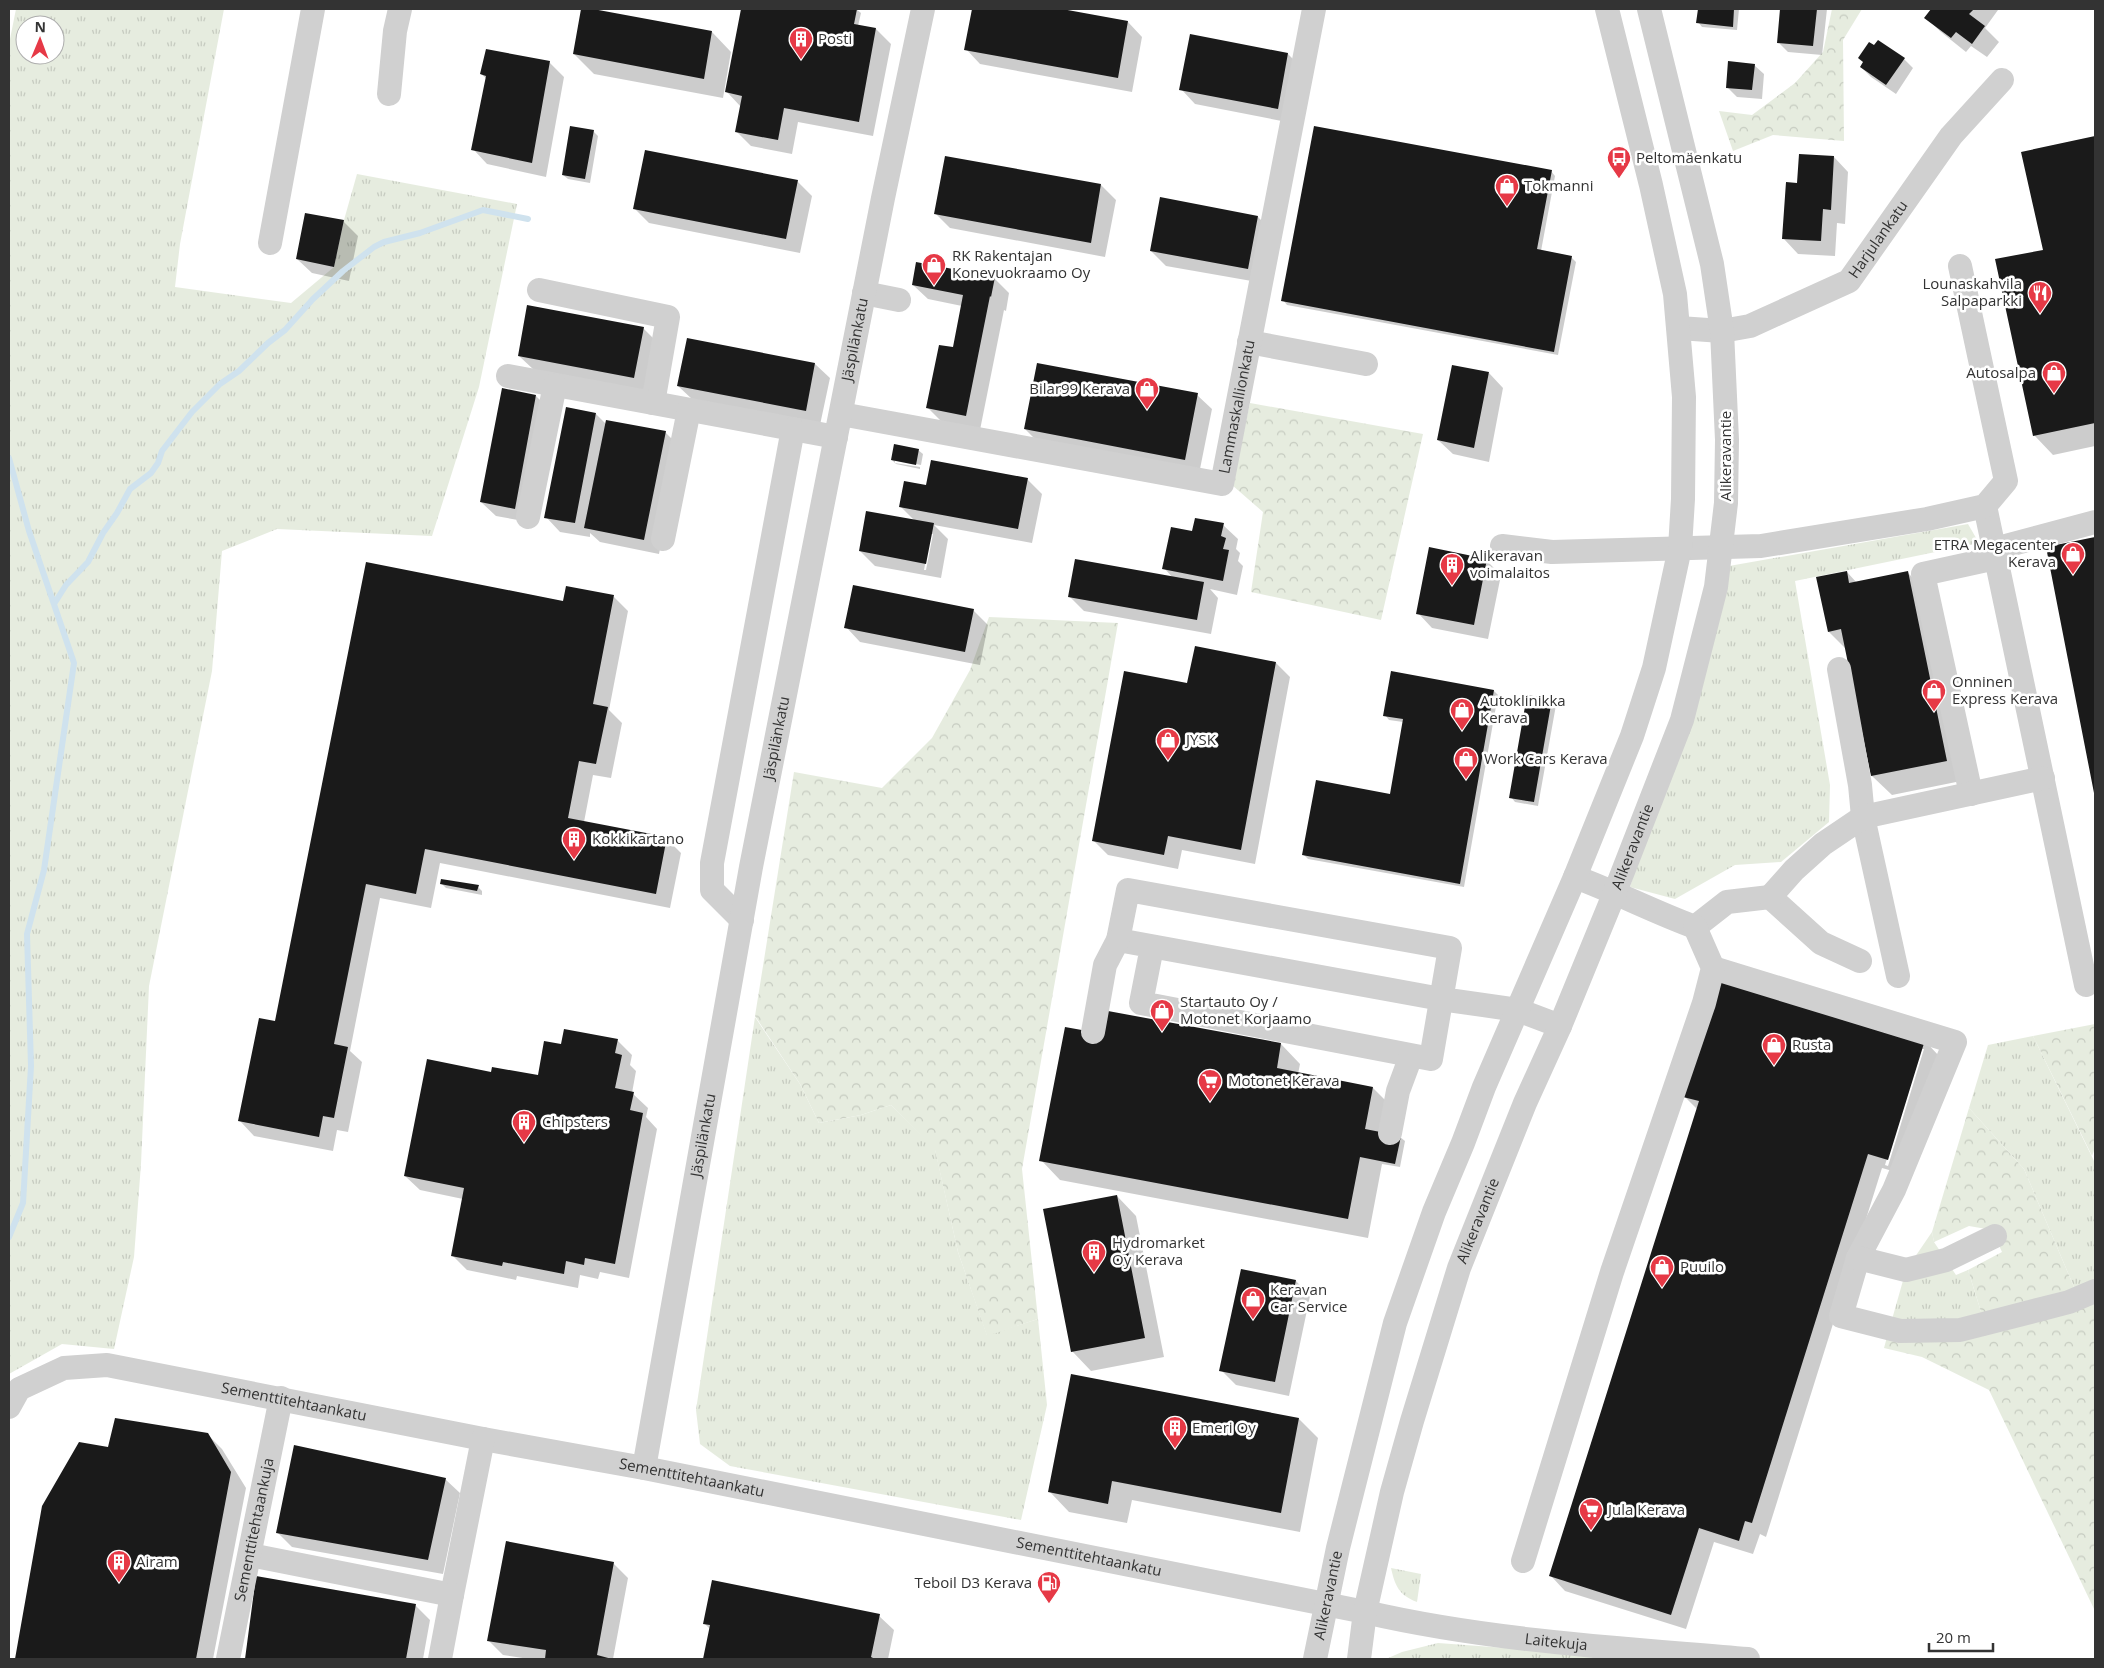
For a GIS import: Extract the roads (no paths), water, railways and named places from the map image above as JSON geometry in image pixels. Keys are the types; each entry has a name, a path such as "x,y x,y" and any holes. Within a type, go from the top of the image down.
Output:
{"street":[{"path":"270,243 313,9"},
{"path":"389,94 395,31 400,9"},
{"name":"Jäspilänkatu","path":"644,1468 742,920 864,293 923,9"},
{"name":"Lammaskallionkatu","path":"841,414 1222,484 1314,9"},
{"name":"Alikeravantie","path":"1315,1659 1363,1443 1394,1323 1434,1212 1575,877 1632,736 1654,668 1680,548 1683,499 1684,397 1675,294 1651,184 1607,9"},
{"name":"Alikeravantie","path":"1359,1659 1365,1612 1394,1483 1459,1268 1525,1103 1560,1026 1615,892 1682,720 1716,587 1726,503 1727,440 1722,330 1712,264 1648,9"},
{"name":"Harjulankatu","path":"1679,328 1722,330 1750,326 1849,281 1951,136 2002,80"},
{"path":"1502,546 1552,552 1761,546 1926,519 1985,506 2006,481 1960,266"},
{"path":"539,290 668,317 653,403"},
{"path":"864,293 899,300"},
{"path":"1249,342 1366,364"},
{"path":"508,376 836,437"},
{"path":"528,517 555,385"},
{"path":"663,539 690,410"},
{"path":"742,920 712,890 712,863 793,429"},
{"path":"1985,506 2086,985"},
{"path":"1971,794 1923,574 2095,522"},
{"path":"1839,669 1860,785 1862,817 1898,976"},
{"path":"1695,927 1727,902 1770,897 1794,870 1822,844 1862,817 2043,778"},
{"path":"1523,1561 1612,1272 1701,1012 1714,968 1695,927 1661,914 1615,892 1575,877"},
{"path":"1093,1032 1105,965 1118,940 1128,890 1450,948 1430,1059 1141,1003 1152,947"},
{"path":"1770,897 1821,943 1860,961"},
{"path":"1118,940 1441,999 1518,1010 1560,1026"},
{"path":"1714,968 1955,1042 1894,1190 1858,1258 1841,1316 1900,1331 1960,1330 2069,1302 2095,1291"},
{"path":"1390,1133 1398,1091 1411,1056"},
{"path":"1858,1258 1906,1270 1946,1260 1996,1236"},
{"name":"Sementtitehtaankatu","path":"14,1398 64,1368 107,1365 483,1439 644,1468 1365,1612"},
{"name":"Sementtitehtaankuja","path":"228,1659 281,1398"},
{"path":"440,1659 483,1439"},
{"path":"250,1555 452,1595"},
{"name":"Laitekuja","path":"1365,1612 1421,1625 1506,1636 1748,1659"}],"waterway":[{"path":"54,604 66,585 88,562 130,489 151,473 158,463 162,451 192,412 220,384 239,371 268,343 285,330 313,299 343,271 374,247 384,242 420,233 483,210 528,219"},
{"path":"9,458 29,531 74,663 44,870 27,934 31,1066 23,1203 9,1237"}],"place":[{"name":"Posti","path":"801,60"},
{"name":"Peltomäenkatu","path":"1619,179"},
{"name":"Tokmanni","path":"1507,207"},
{"name":"RK Rakentajan Konevuokraamo Oy","path":"934,286"},
{"name":"Lounaskahvila Salpaparkki","path":"2040,314"},
{"name":"Autosalpa","path":"2054,394"},
{"name":"Bilar99 Kerava","path":"1147,410"},
{"name":"ETRA Megacenter Kerava","path":"2073,575"},
{"name":"Alikeravan voimalaitos","path":"1452,586"},
{"name":"Onninen Express Kerava","path":"1934,712"},
{"name":"Autoklinikka Kerava","path":"1462,731"},
{"name":"JYSK","path":"1168,761"},
{"name":"Work Cars Kerava","path":"1466,780"},
{"name":"Kokkikartano","path":"574,860"},
{"name":"Startauto Oy / Motonet Korjaamo","path":"1162,1032"},
{"name":"Rusta","path":"1774,1066"},
{"name":"Motonet Kerava","path":"1210,1102"},
{"name":"Chipsters","path":"524,1143"},
{"name":"Hydromarket Oy Kerava","path":"1094,1273"},
{"name":"Puuilo","path":"1662,1288"},
{"name":"Keravan Car Service","path":"1253,1320"},
{"name":"Emeri Oy","path":"1175,1449"},
{"name":"Jula Kerava","path":"1591,1531"},
{"name":"Airam","path":"119,1583"},
{"name":"Teboil D3 Kerava","path":"1049,1604"}]}
